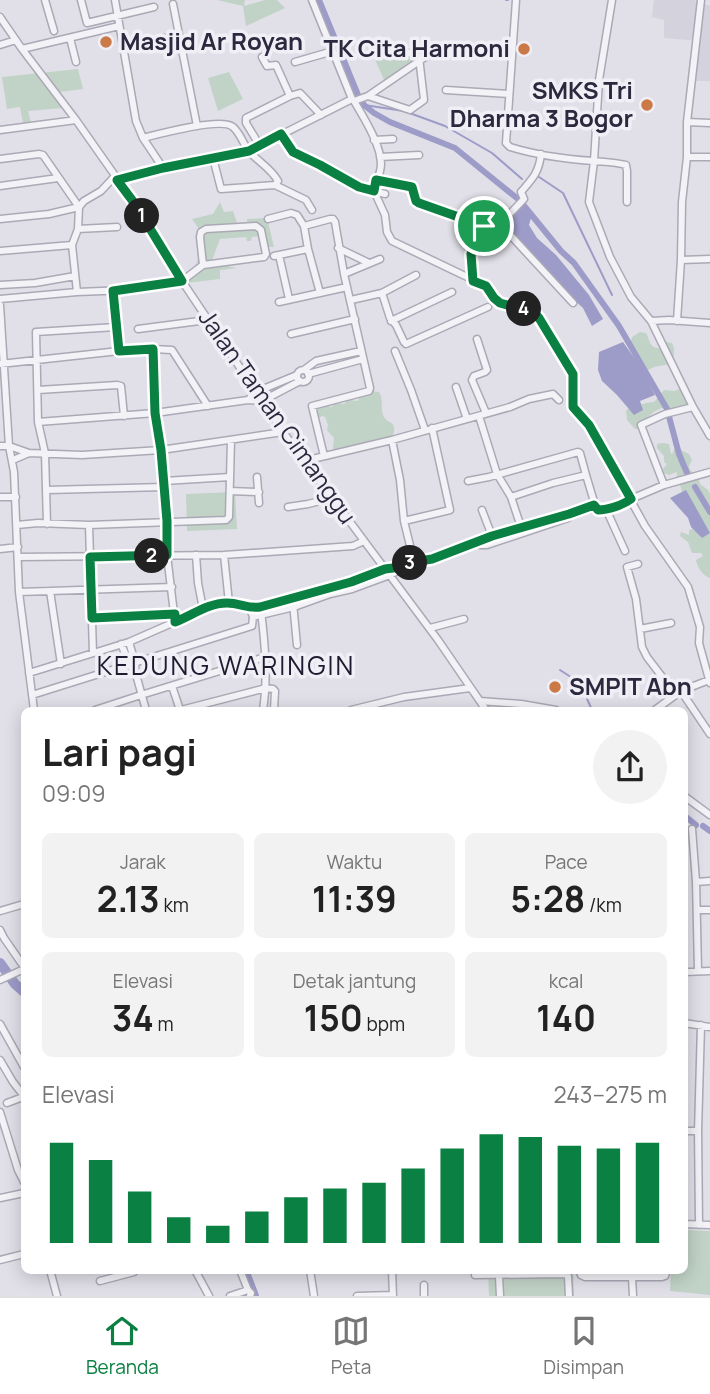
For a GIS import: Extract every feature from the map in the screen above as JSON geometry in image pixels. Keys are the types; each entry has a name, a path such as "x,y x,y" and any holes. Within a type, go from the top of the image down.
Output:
{"street":[{"path":"45,0 54,31"},
{"path":"81,0 87,23 154,7"},
{"path":"115,0 136,121 143,138 163,168"},
{"path":"312,0 333,51 359,98 380,157 380,171 374,191 392,241 486,286 500,303 533,312 542,322 573,374 573,407 589,425 645,526 688,586 700,627 699,643 709,682 679,693 665,707"},
{"path":"516,0 506,143 510,147 541,154 626,165 627,202"},
{"path":"612,0 599,80 589,202 610,257 631,297 651,321 710,436"},
{"path":"677,321 687,122 702,0 710,2"},
{"path":"173,4 197,126"},
{"name":"Jalan Taman Cimanggu","path":"0,16 135,204 207,320 283,432 430,628 484,707"},
{"path":"22,49 119,26"},
{"path":"70,38 76,62"},
{"path":"124,48 164,38"},
{"path":"0,45 16,40"},
{"path":"295,62 333,51"},
{"path":"359,98 410,110 424,100 418,57 411,53 380,54"},
{"path":"0,219 49,214 79,207 116,178 249,151 359,98 429,55 512,54"},
{"path":"262,57 267,66 276,65 290,96"},
{"path":"446,90 509,94"},
{"path":"260,146 246,123 246,118 300,93 321,115"},
{"path":"0,130 76,120"},
{"path":"687,122 710,123"},
{"path":"143,138 197,126 226,124 233,127 249,151 274,173 278,181 275,185"},
{"path":"281,134 293,152 359,187 385,194"},
{"path":"374,140 394,139"},
{"path":"376,180 412,187 419,203 484,226 500,224 524,200 521,192 535,176 541,154"},
{"path":"0,159 43,155 79,207 78,229 72,244 77,292"},
{"path":"380,157 419,155"},
{"path":"687,157 710,157"},
{"path":"213,158 221,189 275,185 306,201 312,210"},
{"path":"0,186 58,178"},
{"path":"268,219 292,213 299,216 304,226 320,293"},
{"path":"302,409 369,391 370,384 338,248 335,222 333,219 304,226"},
{"path":"500,224 573,303"},
{"path":"0,299 113,291 182,281 203,265 264,257 266,254 261,230 248,225 206,229 201,232 203,265"},
{"path":"473,281 471,254 484,226"},
{"path":"78,229 117,227"},
{"path":"0,251 72,244"},
{"path":"338,248 369,263"},
{"path":"289,299 277,255 308,249"},
{"path":"344,274 380,259"},
{"path":"681,260 710,259"},
{"path":"351,300 382,292 416,275"},
{"path":"0,285 75,276"},
{"path":"279,302 347,287"},
{"path":"113,291 119,351"},
{"path":"382,292 391,321 407,344 488,307"},
{"path":"391,321 452,292"},
{"path":"0,305 4,446 13,460 19,592 34,707"},
{"path":"291,334 355,319"},
{"path":"138,329 207,320"},
{"path":"651,321 710,323"},
{"path":"47,524 45,453 38,422 36,335 38,331 116,327"},
{"path":"477,339 487,370 474,376 472,380 497,474 511,497 520,527"},
{"path":"153,349 155,413 161,450 167,555 175,618"},
{"path":"1,363 119,351 172,350 208,406"},
{"path":"395,351 428,429 450,510 404,521"},
{"path":"38,422 155,413 248,400 262,401 298,378 300,371 306,372 316,361 362,355"},
{"path":"248,400 256,392 298,378"},
{"path":"38,390 121,386 124,416"},
{"path":"456,387 467,419"},
{"path":"304,461 392,440 510,407 529,399 550,394 559,400"},
{"path":"312,406 324,456"},
{"path":"664,485 641,425 665,414 693,407"},
{"path":"4,446 29,453 82,455 161,450 283,432"},
{"path":"17,525 226,520 229,517 231,440"},
{"path":"392,440 404,521 414,562"},
{"path":"468,481 578,452 599,511 626,503 664,485 710,472"},
{"path":"13,460 29,453"},
{"path":"511,497 586,475"},
{"path":"47,490 164,484 230,477"},
{"path":"257,477 259,503"},
{"path":"230,491 259,492"},
{"path":"0,497 16,497"},
{"path":"288,507 332,498"},
{"path":"253,617 294,607 351,582 432,559 492,536 595,506"},
{"path":"476,542 487,545 595,506"},
{"path":"606,509 625,551"},
{"path":"482,510 492,536"},
{"path":"89,524 93,653"},
{"path":"18,557 224,555 353,546 365,541"},
{"path":"0,549 18,547"},
{"path":"196,555 203,609"},
{"path":"224,555 229,603"},
{"path":"638,564 627,568 636,598 642,647 647,657 710,734"},
{"path":"19,592 172,587"},
{"path":"50,591 61,664"},
{"path":"29,673 125,643 175,618 213,604 238,603 250,608 260,607 329,591"},
{"path":"293,598 297,645"},
{"path":"260,607 265,657 263,707"},
{"path":"250,608 252,626"},
{"path":"92,618 175,618"},
{"path":"430,628 464,620"},
{"path":"640,629 671,623"},
{"path":"33,695 132,662 262,625"},
{"path":"125,643 145,707"},
{"path":"114,707 141,695 265,657"},
{"path":"172,686 180,707"},
{"path":"193,707 266,688 275,691 274,707"},
{"path":"369,707 404,697 470,688"},
{"path":"480,702 538,707"},
{"path":"688,799 710,815"},
{"path":"692,829 698,910 698,971"},
{"path":"696,881 710,881"},
{"path":"0,911 21,905"},
{"path":"698,910 710,910"},
{"path":"0,930 21,964"},
{"path":"0,980 21,970"},
{"path":"688,972 710,971"},
{"path":"0,1024 21,1062"},
{"path":"688,1024 710,1027"},
{"path":"699,1225 701,1026"},
{"path":"0,1060 21,1093"},
{"path":"7,1103 21,1098"},
{"path":"0,1112 21,1169"},
{"path":"688,1131 698,1131"},
{"path":"0,1198 21,1194"},
{"path":"688,1224 710,1225"},
{"path":"0,1260 21,1255"},
{"path":"51,1274 57,1296"},
{"path":"100,1281 118,1274"},
{"path":"200,1274 209,1296"},
{"path":"230,1296 249,1293 242,1274"},
{"path":"311,1274 314,1296"},
{"path":"357,1296 393,1296 392,1274"},
{"path":"475,1275 565,1274 568,1276 569,1296"},
{"path":"581,1274 585,1277 632,1278 662,1278 666,1274"},
{"path":"499,1276 500,1296"},
{"path":"632,1278 633,1296"},
{"path":"424,1285 424,1296"}],"shaded area":[{"path":"654,0 694,0 710,6 710,81 694,81 699,41 664,38 664,20 652,17"}],"green space":[{"path":"217,0 245,0 244,6 265,0 277,0 285,8 246,26 243,6"},
{"path":"413,55 415,59 384,80 374,57"},
{"path":"78,69 83,89 52,93 63,108 28,111 31,123 23,123 20,107 7,109 2,77"},
{"path":"229,72 243,99 218,111 208,78"},
{"path":"220,202 224,212 233,211 237,223 247,222 247,219 267,218 274,247 262,247 262,236 252,237 251,241 247,241 246,237 220,239 211,263 237,268 220,270 220,279 186,283 181,275 194,269 203,244 201,233 192,219 213,214"},
{"path":"640,332 646,333 656,348 666,342 672,343 674,354 670,364 642,373 634,365 636,354 629,349 632,337"},
{"path":"681,388 691,405 672,411 667,407 657,410 641,429 635,429 627,420 626,411 630,407 654,402 664,390 675,391"},
{"path":"371,391 379,392 383,415 394,427 392,439 369,450 349,447 333,449 334,438 327,430 325,417 317,418 315,410 322,405 332,407 335,403 344,404 348,400 358,401 360,396"},
{"path":"657,444 669,444 671,454 677,448 689,454 692,460 690,470 698,476 700,484 710,494 710,578 697,563 696,560 703,556 701,553 692,553 688,542 680,536 681,532 689,535 691,529 702,538 706,535 676,480 677,472 669,475 664,473 663,469 667,464 657,448"},
{"path":"235,492 237,529 187,531 186,494"},
{"path":"688,1230 710,1231 710,1295 670,1291 671,1274 688,1274"},
{"path":"488,1274 573,1274 574,1296 489,1296"}],"water":[{"path":"520,205 531,218 529,225 537,238 556,255 589,295 603,319 592,326 583,308 502,224"},
{"path":"623,342 642,369 655,395 640,401 643,410 634,415 602,381 598,370 599,352"},
{"path":"686,490 710,533 702,538 670,498"}],"waterway":[{"path":"319,0 364,105 390,122 455,148 518,199"},
{"path":"364,105 404,111 445,126 492,153 522,179"},
{"path":"536,175 563,193 612,295"},
{"path":"521,202 574,263 619,326 667,409 687,473"},
{"path":"695,487 710,512"},
{"path":"560,670 580,683 591,707"},
{"path":"688,818 696,825"},
{"path":"703,826 710,831"},
{"path":"0,963 21,989"},
{"path":"246,1274 254,1296"}],"place":[{"name":"Masjid Ar Royan","path":"106,42"},
{"name":"TK Cita Harmoni","path":"524,49"},
{"name":"SMKS Tri Dharma 3 Bogor","path":"647,105"},
{"name":"SMPIT Abn","path":"555,687"}],"district":[{"name":"KEDUNG WARINGIN","path":"226,666"}],"route":[{"path":"281,134 293,152 359,187 374,191 376,180 412,187 419,203 484,226 471,254 473,281 486,286 500,303 533,312 542,322 573,374 574,410 589,425 631,499 603,510 598,510 594,505 492,536 432,559 385,569 351,582 260,607 218,603 175,622 175,614 92,618 90,557 167,555 161,450 155,413 153,349 119,351 113,291 182,281 135,204 117,180 138,173 249,151 281,134"}]}
